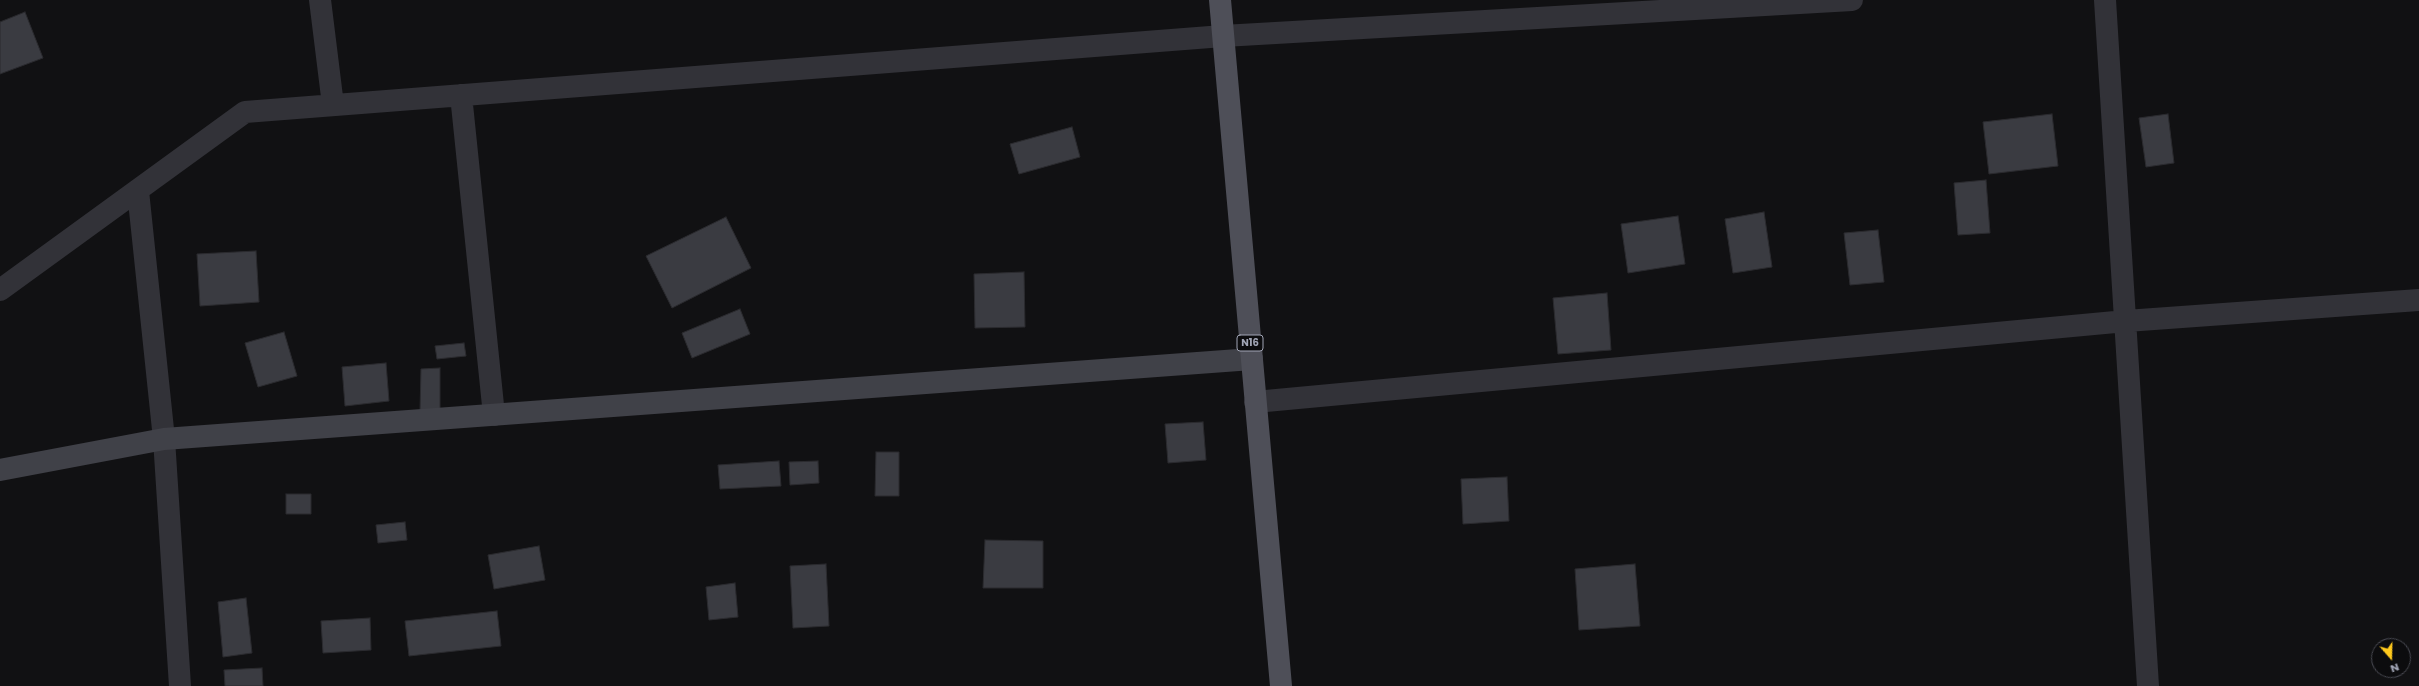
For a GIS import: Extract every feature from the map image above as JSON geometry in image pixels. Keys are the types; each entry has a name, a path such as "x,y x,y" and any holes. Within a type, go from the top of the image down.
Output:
{"main road":[{"name":"N16","path":"1220,0 1281,686"}],"street":[{"path":"320,0 333,105"},
{"path":"0,290 245,112 1223,36 1657,5 1852,0"},
{"path":"2105,0 2148,686"},
{"path":"461,95 494,414"},
{"path":"138,191 164,439 180,686"},
{"path":"1255,402 2126,321 2419,300"},
{"path":"0,470 164,439 1252,359"}],"building":[{"path":"25,12 43,58 0,74 0,22"},
{"path":"2052,114 2058,166 1989,174 1983,122"},
{"path":"2168,114 2174,163 2146,167 2139,118"},
{"path":"1072,127 1080,157 1019,174 1010,144"},
{"path":"1986,180 1990,233 1958,235 1954,183"},
{"path":"1764,212 1772,267 1733,273 1725,219"},
{"path":"1678,216 1685,264 1628,273 1621,224"},
{"path":"726,217 751,268 672,308 646,256"},
{"path":"1878,230 1884,282 1850,285 1844,233"},
{"path":"256,251 259,302 200,306 197,254"},
{"path":"1024,272 1025,327 975,328 974,274"},
{"path":"1607,293 1611,350 1558,354 1553,298"},
{"path":"740,309 750,334 692,358 682,333"},
{"path":"284,332 297,376 258,387 245,343"},
{"path":"464,343 466,356 437,359 435,346"},
{"path":"386,363 389,401 345,406 342,367"},
{"path":"440,368 440,411 420,411 421,369"},
{"path":"1203,422 1206,460 1168,463 1165,424"},
{"path":"876,452 899,452 899,496 875,496"},
{"path":"779,461 781,486 720,489 718,465"},
{"path":"818,461 819,483 790,485 789,462"},
{"path":"1507,477 1509,521 1463,524 1461,479"},
{"path":"286,494 311,494 311,514 286,514"},
{"path":"405,522 407,540 378,543 376,525"},
{"path":"985,540 1043,541 1043,588 983,588"},
{"path":"539,546 545,580 494,589 488,555"},
{"path":"826,564 829,626 793,628 790,566"},
{"path":"1635,564 1640,626 1579,630 1575,569"},
{"path":"735,583 738,617 709,620 706,587"},
{"path":"246,598 252,653 223,657 218,602"},
{"path":"497,611 501,646 409,656 405,621"},
{"path":"370,618 371,650 323,653 321,621"},
{"path":"262,668 263,686 225,686 224,670"}]}
